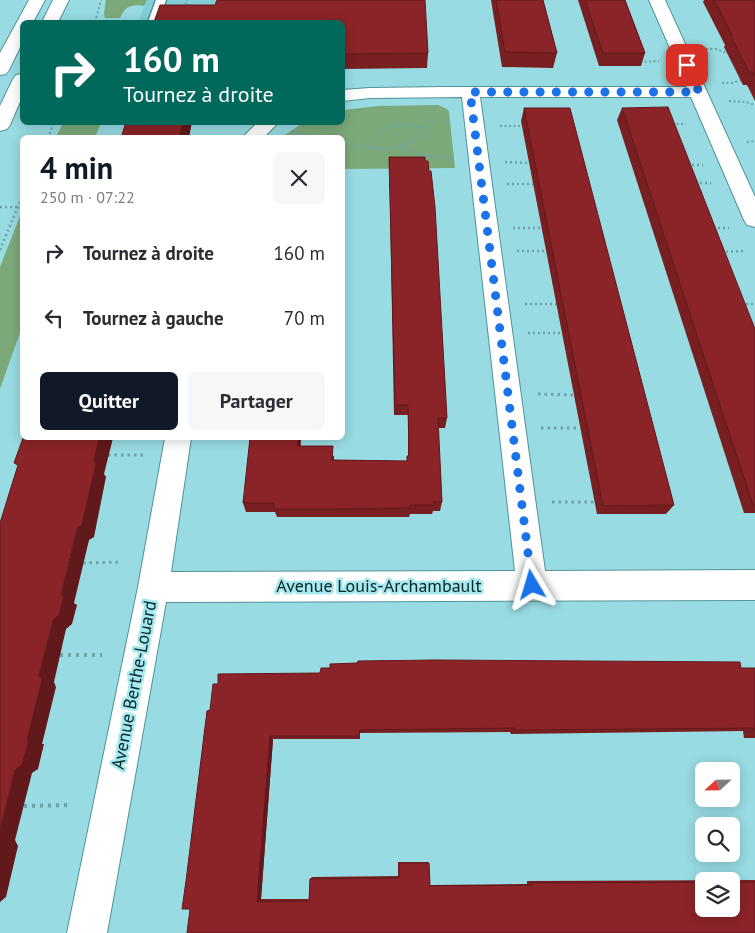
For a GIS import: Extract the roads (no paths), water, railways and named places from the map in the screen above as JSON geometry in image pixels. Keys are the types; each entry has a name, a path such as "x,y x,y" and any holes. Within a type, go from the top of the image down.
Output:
{"street":[{"path":"26,20 37,0"},
{"path":"51,20 61,0"},
{"path":"657,0 707,88 755,220"},
{"path":"0,70 20,32"},
{"path":"0,125 20,83"},
{"path":"345,96 370,93 707,88"},
{"path":"470,92 532,585"},
{"path":"259,135 279,126"},
{"name":"Avenue Berthe-Louard","path":"87,933 153,587 178,440"},
{"name":"Avenue Louis-Archambault","path":"153,587 755,585"}],"lane":[{"path":"155,20 161,0"}]}
